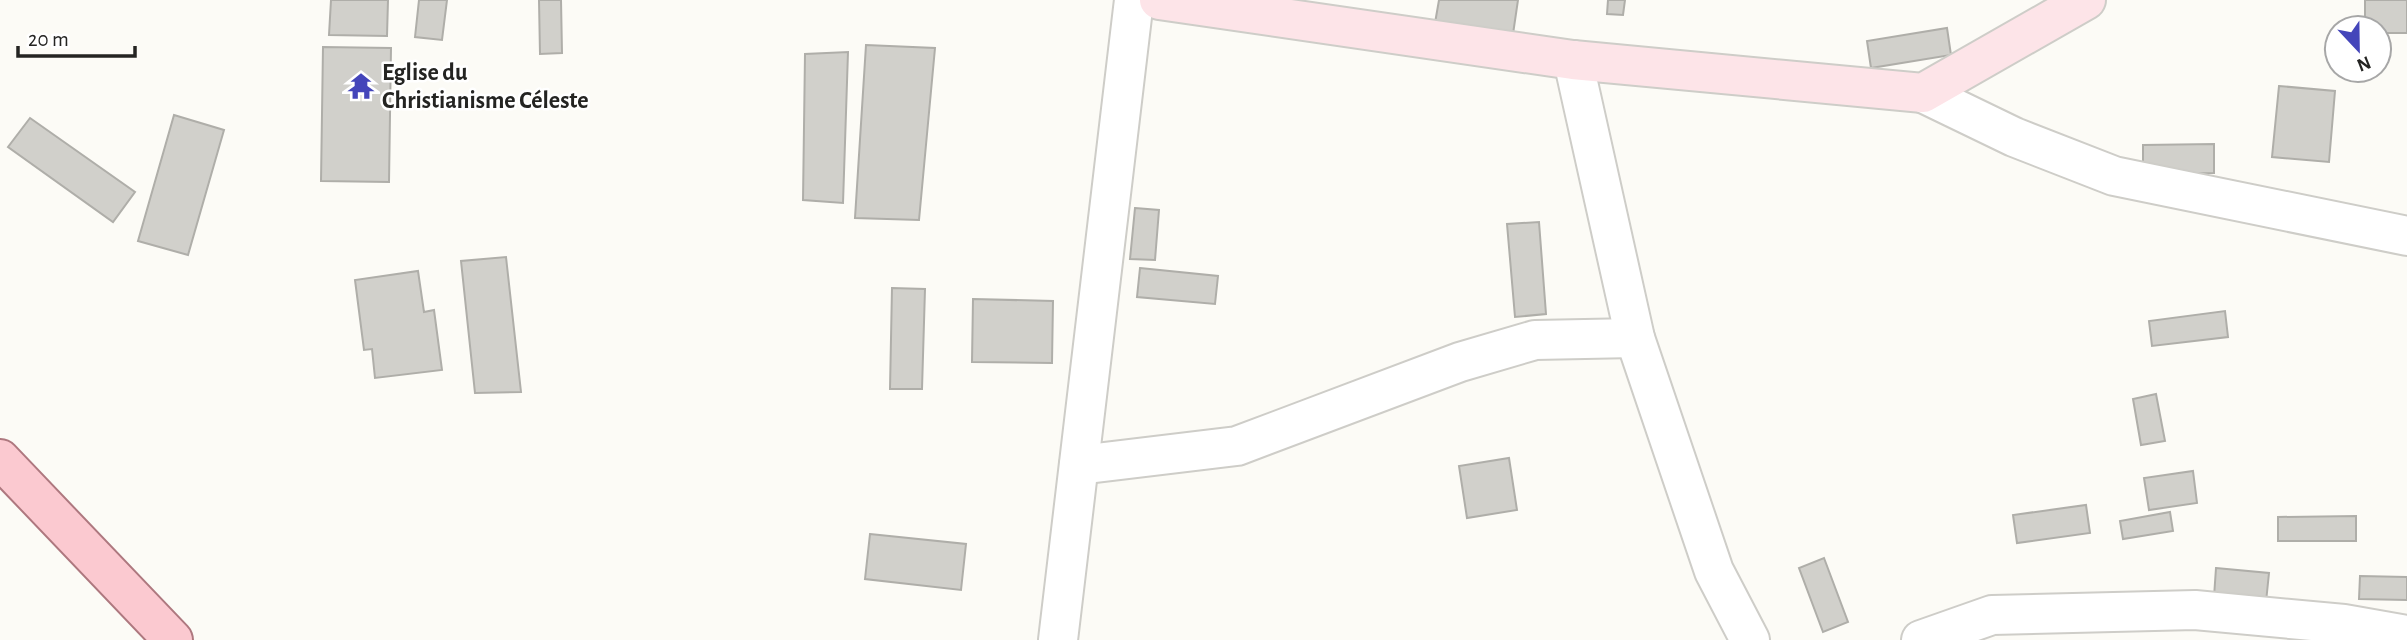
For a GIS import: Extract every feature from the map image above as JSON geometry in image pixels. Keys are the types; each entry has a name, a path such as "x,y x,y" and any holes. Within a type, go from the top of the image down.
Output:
{"main road":[{"path":"0,459 173,640"}],"street":[{"path":"1058,640 1134,0"},
{"path":"1159,0 1213,4 1573,60 1923,93 2014,137 2113,176 2407,236"},
{"path":"1923,93 2085,0"},
{"path":"1573,60 1635,338 1714,572 1750,640"},
{"path":"1080,465 1237,446 1460,362 1535,340 1635,338"},
{"path":"1921,640 1992,615 2195,610 2344,624 2407,635"}],"building":[{"path":"331,0 388,0 387,36 329,35"},
{"path":"419,0 447,0 442,40 415,37"},
{"path":"539,0 561,0 562,53 540,54"},
{"path":"1439,0 1518,0 1513,34 1435,23"},
{"path":"1608,0 1625,0 1623,15 1607,14"},
{"path":"2365,0 2407,0 2407,33 2393,33 2393,14 2365,14"},
{"path":"1947,28 1951,55 1871,68 1867,41"},
{"path":"866,45 935,48 919,220 855,218"},
{"path":"323,47 391,48 389,182 321,181"},
{"path":"848,52 843,203 803,200 805,54"},
{"path":"2279,86 2335,91 2329,162 2272,157"},
{"path":"174,115 224,130 188,255 138,241"},
{"path":"30,118 135,192 113,222 8,147"},
{"path":"2214,144 2214,173 2143,174 2143,145"},
{"path":"1135,208 1159,210 1155,260 1130,259"},
{"path":"1539,222 1546,314 1515,317 1507,224"},
{"path":"506,257 521,392 475,393 461,261"},
{"path":"1140,268 1218,276 1215,304 1137,297"},
{"path":"418,271 424,312 434,310 442,370 375,378 372,349 364,350 355,280"},
{"path":"892,288 925,289 922,389 890,389"},
{"path":"973,299 1053,301 1052,363 972,362"},
{"path":"2225,311 2228,337 2152,346 2149,321"},
{"path":"2156,394 2165,441 2141,445 2133,399"},
{"path":"1509,458 1517,510 1467,518 1459,466"},
{"path":"2193,471 2197,503 2149,510 2144,478"},
{"path":"2086,505 2090,533 2017,543 2013,515"},
{"path":"2170,512 2173,531 2123,539 2120,521"},
{"path":"2356,516 2356,541 2278,541 2278,517"},
{"path":"870,534 966,544 961,590 865,579"},
{"path":"1824,558 1848,622 1823,632 1799,568"},
{"path":"2216,568 2269,573 2266,602 2214,597"},
{"path":"2360,576 2407,577 2407,600 2359,599"}],"place":[{"name":"Eglise du Christianisme Céleste","path":"361,86"}]}
